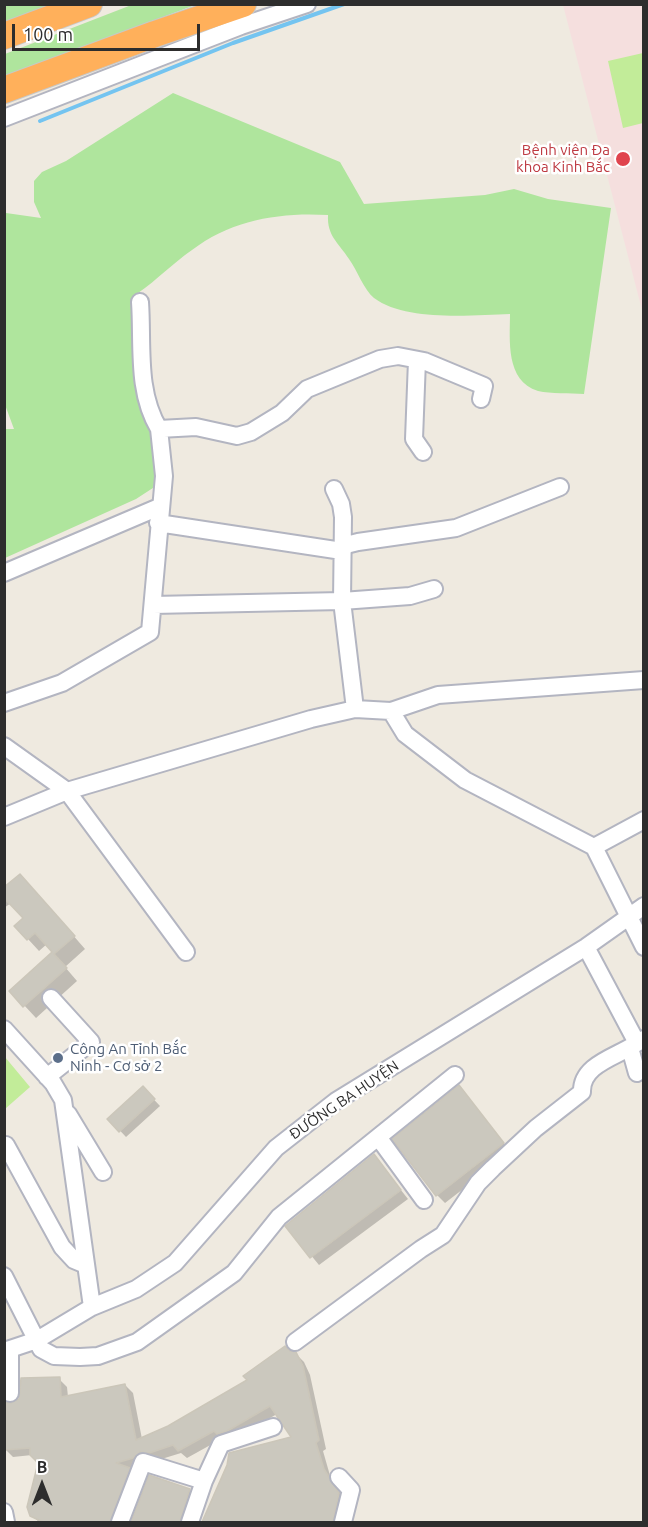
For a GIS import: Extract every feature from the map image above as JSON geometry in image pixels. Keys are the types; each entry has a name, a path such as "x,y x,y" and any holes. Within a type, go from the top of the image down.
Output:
{"highway":[{"path":"4,36 89,4"},
{"path":"4,90 155,33 243,4"}],"street":[{"path":"4,118 241,26 307,4"},
{"path":"4,703 62,683 136,643 150,632 164,476 159,429 147,399 142,365 140,302"},
{"path":"159,429 196,427 237,436 251,432 282,413 307,389 338,374 380,359 398,356 417,360 484,386 481,399"},
{"path":"417,360 414,439 423,452"},
{"path":"342,551 351,543 456,528 560,487"},
{"path":"334,489 341,504 342,601 355,709"},
{"path":"4,573 159,515 342,551"},
{"path":"153,605 342,601 410,596 434,589"},
{"path":"4,817 67,791 311,719 355,709 391,711 438,695 644,680"},
{"path":"391,711 405,734 465,780 594,846 644,947"},
{"path":"4,746 67,791 186,952"},
{"path":"594,846 644,820"},
{"name":"ĐƯỜNG BA HUYỆN","path":"7,1350 37,1340 92,1307 136,1289 175,1263 263,1161 297,1130 336,1101 586,947 644,906"},
{"path":"586,947 637,1043 637,1073"},
{"path":"47,1077 91,1042 51,998"},
{"path":"4,1029 47,1077 63,1100 92,1307"},
{"path":"295,1342 421,1249 438,1240 486,1175 531,1132 582,1092 584,1078 590,1070 637,1043"},
{"path":"4,1276 37,1340 47,1354 67,1358 98,1356 137,1342 234,1273 279,1217 455,1075"},
{"path":"64,1108 104,1172"},
{"path":"378,1137 424,1200"},
{"path":"6,1145 62,1246 74,1260 86,1265"},
{"path":"7,1350 10,1393"},
{"path":"190,1522 220,1444 273,1426"},
{"path":"120,1522 143,1462 204,1481"},
{"path":"339,1477 351,1490 343,1522"},
{"path":"4,1512 6,1522"}],"shaded area":[{"name":"Bệnh viện Đa khoa Kinh Bắc","path":"563,5 643,5 643,314"}],"green space":[{"path":"5,4 65,5 5,26"},
{"path":"134,4 195,5 5,76 5,54"},
{"path":"643,53 643,123 623,128 608,61"},
{"path":"173,93 340,162 364,204 485,195 514,189 548,199 611,208 584,394 538,391 527,386 515,369 512,358 510,314 459,316 421,314 388,306 374,298 331,234 328,215 292,215 257,220 223,231 207,240 138,293 137,324 155,431 156,486 136,499 5,558 4,429 14,429 4,402 5,215 6,213 41,218 34,202 34,181 42,172 66,161"},
{"path":"5,1057 30,1087 5,1109"}],"building":[{"path":"20,874 75,936 54,954 67,968 23,1007 9,991 52,952 35,933 27,940 14,926 23,918 4,898 4,887"},
{"path":"459,1085 504,1143 436,1196 392,1139"},
{"path":"143,1086 155,1099 119,1132 107,1119"},
{"path":"374,1154 401,1190 310,1258 285,1226"},
{"path":"285,1346 290,1351 296,1352 303,1366 319,1440 316,1443 324,1469 339,1493 333,1522 202,1522 227,1465 229,1453 291,1437 270,1406 227,1431 217,1434 214,1431 178,1451 173,1445 149,1453 140,1452 133,1458 116,1463 130,1468 110,1522 43,1522 30,1516 27,1507 38,1463 30,1455 30,1448 4,1450 4,1402 11,1403 19,1399 21,1378 60,1377 61,1397 125,1384 136,1440 168,1426 247,1380 243,1376"},
{"path":"149,1475 190,1489 180,1522 131,1522"}],"waterway":[{"path":"40,121 233,43 344,4"}],"place":[{"name":"Bệnh viện Đa khoa Kinh Bắc","path":"623,159"},
{"name":"Công An Tỉnh Bắc Ninh - Cơ sở 2","path":"58,1058"}]}
